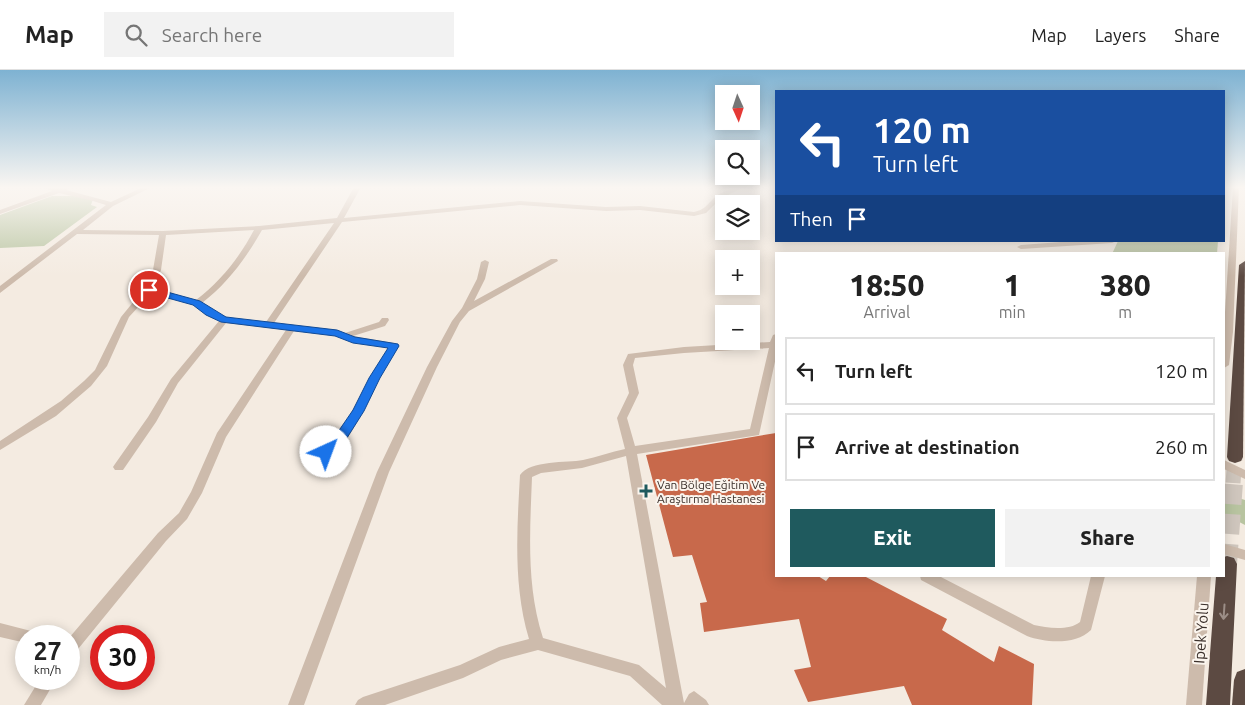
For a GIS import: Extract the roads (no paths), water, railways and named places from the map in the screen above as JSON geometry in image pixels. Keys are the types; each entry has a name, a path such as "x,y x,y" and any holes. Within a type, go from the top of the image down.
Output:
{"highway":[{"path":"1229,460 1245,265"},
{"name":"Ipek Yolu","path":"1218,705 1232,556"},
{"path":"1244,705 1245,680"}],"street":[{"path":"0,290 95,217"},
{"path":"269,324 341,217"},
{"path":"74,232 163,233 259,228 370,217"},
{"path":"1225,357 1234,217"},
{"path":"197,303 220,284 245,256 259,228"},
{"path":"1225,230 1234,231"},
{"path":"0,446 44,418 77,393 98,372 126,315 149,290 159,268 159,250 163,233"},
{"path":"1021,247 1097,242"},
{"path":"466,309 554,261"},
{"path":"296,705 383,472 432,367 481,279 485,262"},
{"path":"149,290 197,303 224,320 337,333 394,346 358,411 334,449 326,452"},
{"path":"118,467 152,419 174,381 224,320"},
{"path":"344,336 382,324 385,320"},
{"path":"80,635 162,537 183,516 196,493 221,436 292,327"},
{"path":"538,643 532,626 525,582 526,475 539,469 582,464 631,451 755,432 775,341 631,356 628,365 634,393 622,418 631,451 675,705"},
{"path":"1229,460 1245,475"},
{"path":"928,577 1032,631 1052,635 1072,633 1086,625 1098,577"},
{"path":"1194,705 1204,577"},
{"path":"0,630 15,633"},
{"path":"363,705 463,670 499,654 538,643 634,670 675,705"},
{"path":"32,705 42,690"},
{"path":"691,705 694,699 701,705"}],"tunnel":[{"path":"1233,483 1235,457"},
{"path":"1227,564 1233,482"}],"place":[{"name":"Van Bölge Eğitim Ve Araştırma Hastanesi","path":"646,491"}]}
